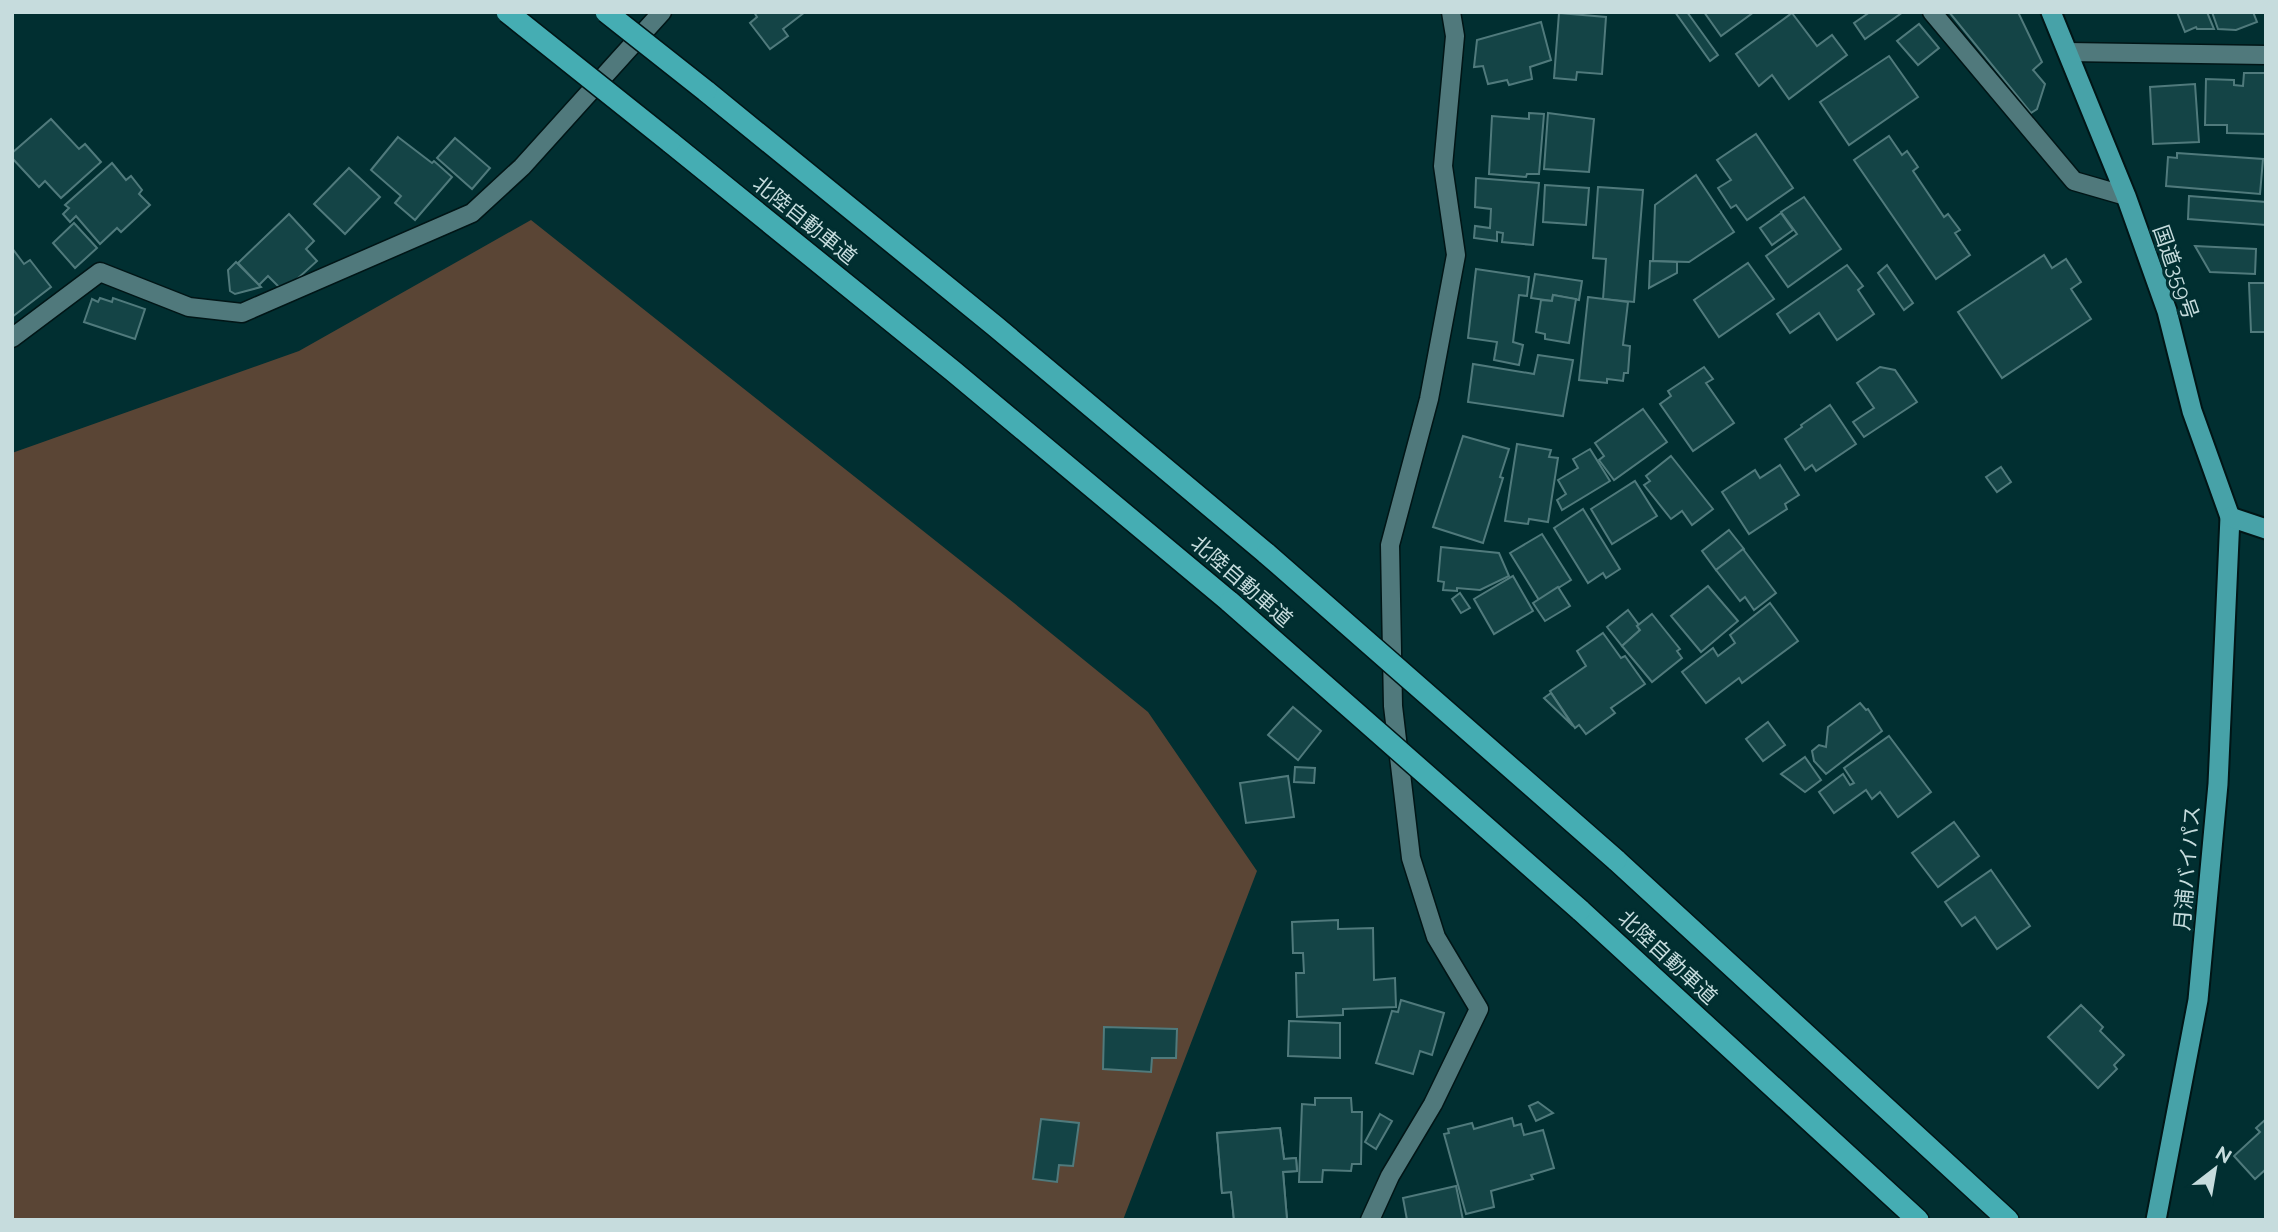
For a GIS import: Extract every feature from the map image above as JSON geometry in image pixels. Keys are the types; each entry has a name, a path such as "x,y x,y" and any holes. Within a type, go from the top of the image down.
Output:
{"highway":[{"name":"北陸自動車道","path":"507,12 953,371 1230,602 1580,910 1918,1220"},
{"name":"北陸自動車道","path":"606,12 995,326 1267,554 1616,860 2008,1220"},
{"name":"国道359号","path":"2051,12 2126,196 2167,311 2192,411 2230,517"},
{"path":"2230,517 2266,529"},
{"name":"月浦バイパス","path":"2156,1220 2198,1000 2218,784 2230,517"}],"street":[{"path":"12,338 100,272 189,307 242,313 472,213 522,167 662,12"},
{"path":"1370,1220 1390,1175 1433,1104 1479,1009 1436,937 1411,858 1393,706 1390,545 1429,399 1456,255 1443,166 1455,36 1451,12"},
{"path":"1932,12 2074,181 2126,196"},
{"path":"2068,52 2266,54"}],"shaded area":[{"path":"531,220 1148,712 1257,871 1123,1220 12,1220 12,453 299,351"}],"building":[{"path":"754,12 805,12 783,29 788,36 770,49 750,23 757,17"},
{"path":"1675,12 1687,12 1718,55 1710,61"},
{"path":"1704,12 1754,12 1721,36"},
{"path":"1870,12 1903,12 1865,39 1854,23"},
{"path":"1949,12 2018,12 2042,62 2033,70 2045,84 2037,109 2031,113"},
{"path":"2177,12 2207,12 2214,29 2196,27 2185,32"},
{"path":"2212,12 2253,12 2257,22 2236,30 2218,29"},
{"path":"1559,13 1606,17 1602,74 1577,72 1576,80 1554,78"},
{"path":"1792,13 1817,46 1832,35 1847,55 1789,99 1772,75 1759,86 1736,54"},
{"path":"1541,22 1551,60 1530,67 1532,79 1509,85 1507,80 1488,84 1483,66 1474,67 1477,40"},
{"path":"1919,24 1939,48 1918,65 1897,41"},
{"path":"1889,56 1918,97 1849,145 1820,102"},
{"path":"2244,73 2266,73 2266,134 2227,133 2227,125 2205,125 2206,79 2234,80 2234,85 2243,86"},
{"path":"2195,84 2199,142 2153,144 2150,87"},
{"path":"1529,113 1544,114 1539,174 1527,174 1526,177 1489,174 1492,116 1529,119"},
{"path":"1548,113 1594,119 1589,172 1544,169"},
{"path":"51,119 79,149 85,144 101,162 61,198 45,181 39,187 12,158 12,153"},
{"path":"1756,134 1793,188 1747,220 1736,205 1731,208 1718,188 1731,180 1717,160"},
{"path":"1889,136 1902,155 1907,151 1918,167 1913,171 1944,217 1948,214 1960,230 1955,233 1970,255 1936,279 1854,160"},
{"path":"398,137 432,163 434,161 452,177 415,220 395,203 401,196 371,170"},
{"path":"455,138 490,168 472,189 437,158"},
{"path":"2177,153 2263,159 2260,194 2166,186 2168,157 2177,158"},
{"path":"112,163 126,180 131,176 142,190 139,194 150,205 121,232 117,228 100,244 76,216 70,222 63,214 69,208 65,205"},
{"path":"349,168 380,197 345,234 314,204"},
{"path":"1696,175 1734,232 1689,262 1653,261 1655,205"},
{"path":"1476,178 1539,183 1533,245 1502,242 1503,233 1497,232 1497,241 1474,238 1475,226 1490,228 1491,209 1475,207"},
{"path":"1545,185 1589,188 1586,225 1543,222"},
{"path":"1598,187 1643,190 1634,302 1603,299 1606,259 1593,258"},
{"path":"2189,196 2266,202 2266,225 2188,219"},
{"path":"1804,197 1841,249 1788,287 1766,256 1797,234 1781,212"},
{"path":"1781,213 1793,230 1772,245 1760,228"},
{"path":"289,214 314,241 306,249 317,261 296,280 279,287 268,276 259,285 238,263"},
{"path":"74,223 97,248 75,268 53,243"},
{"path":"2195,246 2256,249 2255,274 2210,272"},
{"path":"12,248 24,264 30,260 51,287 12,317"},
{"path":"2044,255 2052,268 2066,259 2081,282 2071,289 2091,319 2002,378 1958,312"},
{"path":"1650,261 1677,262 1677,273 1649,288"},
{"path":"236,262 261,287 235,294 230,291 228,270"},
{"path":"1748,263 1774,299 1719,337 1694,300"},
{"path":"1847,265 1863,286 1858,290 1874,314 1837,340 1819,313 1790,333 1777,314"},
{"path":"1887,265 1913,303 1904,310 1878,273"},
{"path":"1476,269 1529,277 1527,296 1519,295 1513,342 1523,345 1519,365 1494,360 1497,342 1468,338"},
{"path":"1535,274 1582,281 1579,300 1553,295 1552,301 1531,298"},
{"path":"2249,283 2266,283 2266,332 2251,332"},
{"path":"1553,295 1576,299 1569,343 1545,339 1545,334 1536,332 1541,300 1552,301"},
{"path":"1588,297 1628,302 1623,345 1630,346 1628,373 1624,373 1623,381 1607,379 1607,383 1579,380"},
{"path":"100,298 112,302 113,298 145,309 135,339 84,322 92,299 98,302"},
{"path":"1538,355 1573,360 1563,416 1468,402 1473,364 1534,374"},
{"path":"1704,367 1713,379 1706,383 1734,423 1693,451 1660,404 1671,396 1668,391"},
{"path":"1880,367 1895,370 1917,402 1864,437 1853,422 1874,408 1857,383"},
{"path":"1830,405 1856,444 1816,471 1812,465 1805,470 1785,439"},
{"path":"1643,409 1667,442 1614,480 1599,460 1604,456 1595,443"},
{"path":"1463,436 1509,449 1483,543 1433,527"},
{"path":"1517,444 1551,450 1549,457 1558,458 1548,522 1529,519 1528,524 1505,521"},
{"path":"1590,449 1610,481 1562,510 1557,500 1566,494 1558,480 1578,468 1573,459"},
{"path":"1671,456 1713,509 1692,525 1682,511 1671,519 1644,485 1650,481 1646,476"},
{"path":"1780,465 1799,495 1785,504 1787,509 1749,534 1722,492 1755,470 1760,478"},
{"path":"2001,467 2011,482 1997,492 1986,477"},
{"path":"1635,481 1657,516 1612,544 1591,509"},
{"path":"1583,509 1620,569 1606,578 1603,573 1588,583 1554,528"},
{"path":"1729,530 1744,549 1716,570 1702,551"},
{"path":"1542,534 1571,580 1539,600 1510,553"},
{"path":"1441,547 1499,553 1509,576 1480,590 1443,590 1444,582 1438,581"},
{"path":"1743,549 1776,593 1754,610 1745,597 1740,601 1716,570"},
{"path":"1513,576 1533,611 1494,634 1474,599"},
{"path":"1708,586 1738,621 1701,652 1671,616"},
{"path":"1558,587 1570,606 1545,621 1533,603"},
{"path":"1460,593 1470,608 1461,613 1452,599"},
{"path":"1770,603 1798,641 1742,683 1739,678 1706,703 1682,672 1713,648 1718,656 1735,643 1730,635"},
{"path":"1628,610 1640,630 1622,646 1607,627"},
{"path":"1652,614 1680,649 1677,651 1682,658 1652,682 1622,646 1640,630 1637,626"},
{"path":"1603,633 1621,658 1625,656 1645,684 1611,708 1615,713 1586,734 1579,725 1575,728 1550,691 1586,666 1577,651"},
{"path":"1551,693 1573,726 1544,698"},
{"path":"1860,703 1868,709 1882,731 1826,774 1814,761 1812,751 1819,745 1826,747 1828,727"},
{"path":"1293,707 1321,731 1298,760 1268,735"},
{"path":"1768,722 1785,745 1763,761 1746,739"},
{"path":"1889,736 1931,792 1898,817 1880,792 1872,799 1866,790 1834,813 1819,792 1843,774 1850,785 1854,783 1844,768"},
{"path":"1805,757 1821,780 1805,792 1781,774"},
{"path":"1295,767 1315,768 1314,783 1294,782"},
{"path":"1288,776 1294,817 1246,823 1240,783"},
{"path":"1954,822 1979,856 1938,887 1912,853"},
{"path":"1991,870 2030,926 1997,949 1975,917 1962,926 1945,902"},
{"path":"1338,920 1338,929 1373,928 1374,980 1395,978 1396,1007 1343,1009 1343,1015 1297,1017 1296,973 1304,973 1303,953 1293,953 1292,922"},
{"path":"1401,1000 1444,1013 1432,1055 1420,1051 1413,1074 1376,1063 1392,1011 1398,1012"},
{"path":"2081,1005 2103,1027 2100,1031 2124,1055 2114,1065 2117,1069 2098,1088 2048,1037"},
{"path":"1289,1021 1340,1023 1340,1058 1288,1056"},
{"path":"1104,1027 1177,1029 1176,1058 1152,1058 1151,1072 1103,1069"},
{"path":"1315,1098 1351,1098 1352,1112 1362,1112 1361,1164 1352,1164 1351,1171 1323,1170 1322,1182 1299,1182 1302,1104 1315,1105"},
{"path":"1538,1102 1553,1113 1536,1121 1529,1106"},
{"path":"1380,1114 1392,1121 1376,1149 1365,1142"},
{"path":"1512,1118 1514,1126 1521,1124 1524,1135 1543,1130 1554,1168 1531,1175 1533,1179 1491,1191 1494,1207 1466,1214 1444,1134 1449,1133 1448,1129 1472,1123 1474,1129"},
{"path":"1041,1119 1079,1123 1073,1166 1059,1165 1057,1182 1033,1179"},
{"path":"2266,1119 2266,1169 2255,1179 2234,1156 2260,1132 2256,1128"},
{"path":"1280,1128 1284,1159 1296,1158 1297,1171 1283,1172 1287,1219 1234,1220 1231,1192 1222,1193 1217,1133"},
{"path":"1280,1128 1284,1159 1296,1158 1297,1171 1283,1172 1287,1219 1234,1220 1231,1192 1222,1193 1217,1133"},
{"path":"1456,1186 1463,1220 1407,1220 1403,1198"}]}
